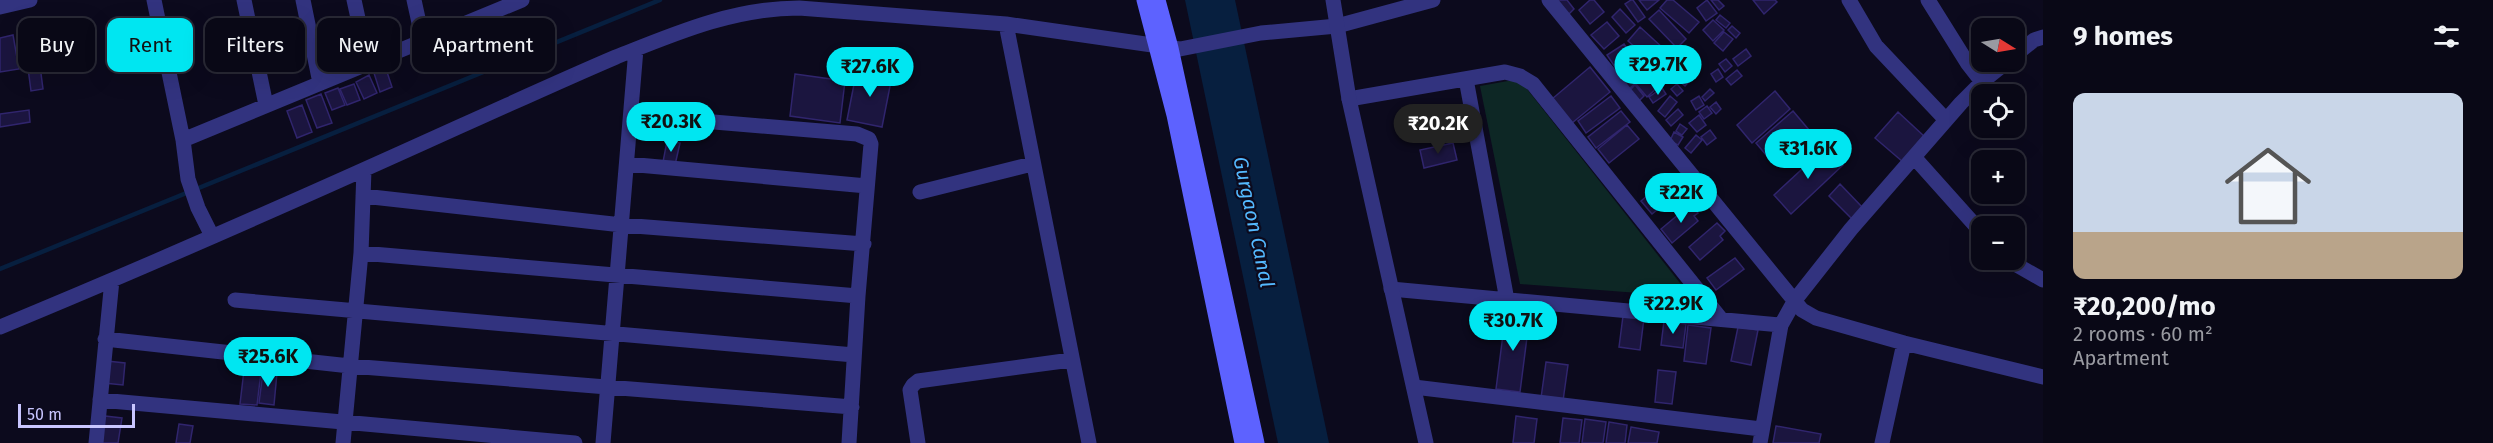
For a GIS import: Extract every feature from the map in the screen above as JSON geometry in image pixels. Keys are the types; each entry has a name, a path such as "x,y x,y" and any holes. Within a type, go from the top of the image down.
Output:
{"main road":[{"path":"1144,0 1164,47 1257,443"},
{"path":"1158,0 1174,115 1242,443"}],"street":[{"path":"0,7 30,0"},
{"path":"154,0 183,140 188,179 198,208 212,236"},
{"path":"244,0 266,105"},
{"path":"303,0 320,83"},
{"path":"354,0 358,18"},
{"path":"414,0 418,18"},
{"path":"479,18 522,0"},
{"path":"1333,0 1349,99 1426,443"},
{"path":"0,327 364,170 636,49 713,21 769,4 1006,24 1164,47 1187,48 1252,35 1336,26 1432,0"},
{"path":"1549,0 1802,310 1816,318 1904,343 2043,377"},
{"path":"1849,0 1876,46 1946,120"},
{"path":"1928,0 1982,82"},
{"path":"1006,24 1089,443"},
{"path":"2025,47 2034,40 2043,37"},
{"path":"603,443 636,49"},
{"path":"183,140 346,72"},
{"path":"1349,99 1505,72 1520,76 1533,84 1721,319"},
{"path":"1413,387 1760,436 1781,325 1795,300 1851,229 1946,120 1994,72"},
{"path":"1466,79 1507,300"},
{"path":"631,115 857,134 866,137 871,144 858,296 849,443"},
{"path":"1914,157 1971,221"},
{"path":"627,164 867,186"},
{"path":"920,192 1032,164"},
{"path":"343,443 357,311 364,170"},
{"path":"363,196 622,225 864,244"},
{"path":"361,253 617,277 858,296"},
{"path":"2025,269 2043,279"},
{"path":"96,443 112,280"},
{"path":"1391,289 1781,325"},
{"path":"235,300 854,355"},
{"path":"105,339 351,366 852,406"},
{"path":"1882,443 1904,343"},
{"path":"918,443 910,390 918,381 1071,360"},
{"path":"100,400 575,443"}],"green space":[{"path":"1519,79 1691,297 1520,284 1480,86"}],"water":[{"name":"Gurgaon Canal","path":"1185,0 1235,0 1329,443 1278,443"}],"building":[{"path":"1553,0 1567,0 1574,9 1567,16"},
{"path":"1590,0 1594,0 1604,12 1590,24 1579,10"},
{"path":"1631,0 1645,17 1638,22 1625,4"},
{"path":"1639,0 1659,0 1647,10"},
{"path":"1667,0 1673,0 1699,22 1689,33 1660,8"},
{"path":"1707,0 1717,13 1706,21 1697,8"},
{"path":"1711,0 1718,0 1724,6 1719,10"},
{"path":"1753,0 1775,0 1777,2 1764,14"},
{"path":"1620,9 1635,25 1626,33 1612,17"},
{"path":"1659,10 1686,39 1677,48 1649,19"},
{"path":"1720,15 1730,23 1726,28 1716,20"},
{"path":"1713,20 1724,30 1713,41 1703,30"},
{"path":"1607,22 1619,36 1604,49 1591,35"},
{"path":"1732,26 1740,33 1736,38 1728,30"},
{"path":"1640,27 1664,49 1652,62 1628,41"},
{"path":"1724,32 1733,39 1723,51 1714,43"},
{"path":"13,35 18,69 0,72 0,38"},
{"path":"1624,44 1638,65 1621,76 1607,55"},
{"path":"1746,49 1751,56 1738,66 1733,59"},
{"path":"1643,54 1652,63 1646,69 1637,61"},
{"path":"1682,57 1689,66 1674,78 1667,70"},
{"path":"1726,59 1732,66 1725,72 1719,64"},
{"path":"1590,67 1610,92 1572,123 1552,99"},
{"path":"1637,67 1644,75 1629,89 1622,81"},
{"path":"857,69 892,76 882,127 847,120"},
{"path":"1718,69 1723,77 1716,82 1711,74"},
{"path":"1737,70 1742,76 1731,85 1726,79"},
{"path":"1688,71 1694,76 1685,86 1679,81"},
{"path":"29,72 41,72 43,89 31,91"},
{"path":"387,72 392,87 380,92 374,73"},
{"path":"795,74 845,81 840,123 790,116"},
{"path":"1649,74 1659,86 1647,97 1636,84"},
{"path":"369,75 377,93 364,99 356,82"},
{"path":"354,84 360,100 347,105 340,89"},
{"path":"1677,84 1683,91 1677,96 1671,89"},
{"path":"1635,85 1644,96 1638,102 1629,91"},
{"path":"338,88 345,105 332,110 325,93"},
{"path":"1662,88 1666,94 1653,103 1649,97"},
{"path":"1710,89 1714,93 1705,101 1702,97"},
{"path":"1775,91 1790,109 1752,143 1737,125"},
{"path":"321,94 332,123 317,128 306,100"},
{"path":"1611,96 1620,108 1586,133 1578,121"},
{"path":"1670,96 1677,102 1665,117 1658,111"},
{"path":"1699,96 1704,105 1696,110 1691,101"},
{"path":"1716,102 1721,109 1716,114 1710,107"},
{"path":"302,105 312,132 297,138 287,111"},
{"path":"1707,106 1712,113 1704,119 1699,112"},
{"path":"1678,109 1683,115 1671,126 1666,120"},
{"path":"29,110 30,122 0,127 0,114"},
{"path":"1621,111 1630,122 1596,148 1588,137"},
{"path":"1793,111 1809,130 1772,162 1756,143"},
{"path":"1898,112 1925,137 1903,162 1875,138"},
{"path":"1699,115 1706,125 1697,132 1689,123"},
{"path":"1680,124 1687,129 1682,135 1676,131"},
{"path":"1627,125 1639,139 1609,163 1598,149"},
{"path":"1710,130 1716,138 1707,145 1701,137"},
{"path":"1674,132 1683,137 1678,145 1670,141"},
{"path":"1696,135 1702,140 1691,153 1685,148"},
{"path":"667,141 680,143 675,165 663,162"},
{"path":"1453,143 1457,160 1424,168 1420,150"},
{"path":"1826,147 1843,165 1791,214 1774,195"},
{"path":"1666,180 1678,193 1652,214 1641,201"},
{"path":"1840,184 1863,208 1852,219 1829,196"},
{"path":"1691,204 1698,213 1694,216 1698,221 1672,243 1661,229"},
{"path":"1717,223 1725,231 1720,236 1723,240 1700,260 1689,247"},
{"path":"1735,258 1744,269 1716,290 1707,278"},
{"path":"1506,311 1530,314 1520,392 1496,389"},
{"path":"1623,316 1644,318 1640,350 1619,347"},
{"path":"1664,321 1686,324 1683,348 1661,345"},
{"path":"1688,325 1711,328 1706,364 1684,361"},
{"path":"1738,327 1758,330 1751,365 1731,361"},
{"path":"107,361 125,363 123,385 104,383"},
{"path":"1546,362 1568,365 1563,401 1541,398"},
{"path":"244,370 261,372 257,405 240,404"},
{"path":"1658,370 1676,372 1672,404 1655,402"},
{"path":"263,372 277,373 274,405 259,403"},
{"path":"105,416 122,418 118,443 101,443"},
{"path":"1516,416 1537,419 1534,443 1513,443"},
{"path":"1563,418 1582,420 1579,443 1560,443"},
{"path":"1585,419 1606,422 1603,443 1582,443"},
{"path":"1609,422 1627,425 1625,443 1606,443"},
{"path":"179,424 193,426 190,443 176,443"},
{"path":"1776,426 1821,434 1819,443 1773,443"},
{"path":"1631,427 1659,432 1657,443 1628,443"}],"waterway":[{"path":"0,269 660,0"}]}
